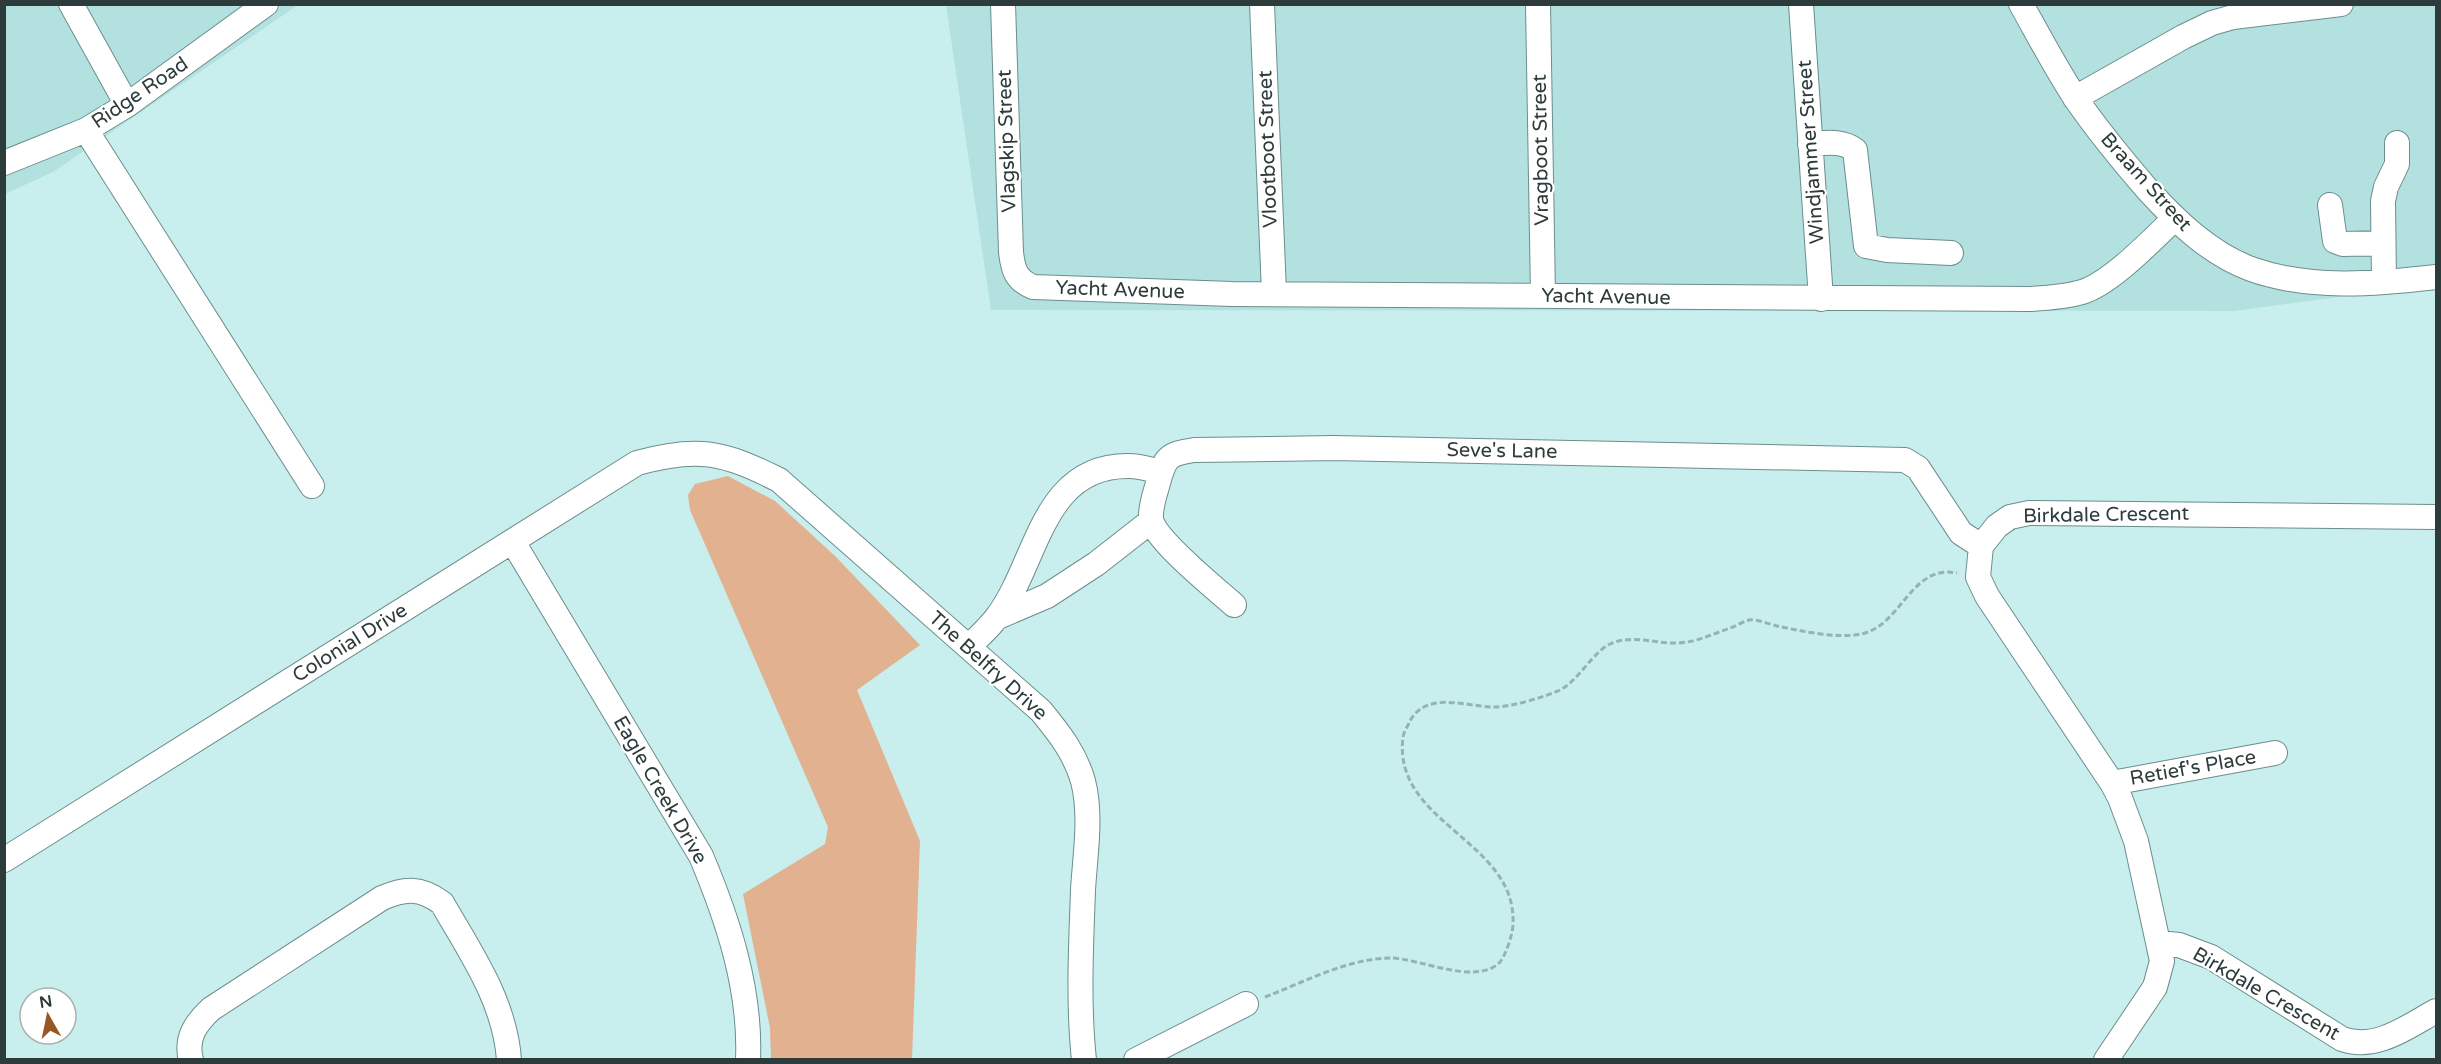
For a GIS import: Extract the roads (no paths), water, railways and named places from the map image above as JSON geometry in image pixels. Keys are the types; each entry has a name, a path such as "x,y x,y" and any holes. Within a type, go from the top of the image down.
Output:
{"street":[{"path":"71,4 127,105"},
{"name":"Ridge Road","path":"4,163 86,130 127,105 266,4"},
{"name":"Vlagskip Street","path":"1003,4 1009,235 1012,265 1016,276"},
{"name":"Vlootboot Street","path":"1262,4 1274,293"},
{"name":"Vragboot Street","path":"1538,4 1543,296"},
{"name":"Windjammer Street","path":"1801,4 1821,299"},
{"name":"Braam Street","path":"2021,4 2075,98 2114,152 2174,219 2203,243 2249,268 2288,279 2343,284 2436,277"},
{"path":"2075,98 2212,23 2233,17 2341,4"},
{"path":"86,130 312,486"},
{"path":"1810,144 1838,142 1849,145 1855,150 1866,246 1887,250 1951,253"},
{"path":"2384,282 2383,201 2397,164 2397,143"},
{"path":"2330,205 2335,242 2343,244 2383,243"},
{"name":"Yacht Avenue","path":"1016,276 1023,283 1033,287 1232,294 2030,299 2059,297 2083,292 2103,282 2174,219"},
{"name":"Seve's Lane","path":"1151,521 1152,504 1164,461 1175,453 1194,450 1311,448 1905,460 1918,468 1961,533 1981,546"},
{"name":"Colonial Drive","path":"4,860 637,464 671,454 705,453"},
{"name":"The Belfry Drive","path":"705,453 742,462 779,480 1041,711 1066,741 1083,783 1087,810 1081,934 1081,1037 1084,1059"},
{"path":"969,647 998,617 1044,525 1062,494 1076,480 1097,471 1130,466 1161,472"},
{"name":"Birkdale Crescent","path":"2106,1059 2155,987 2162,961 2136,841 2112,783 1987,596 1978,577 1981,546 1997,526 2010,517 2029,513 2436,518"},
{"path":"998,617 1047,596 1096,564 1151,521 1163,539 1234,605"},
{"name":"Eagle Creek Drive","path":"513,542 701,856 718,896 744,985 748,1059"},
{"name":"Retief's Place","path":"2112,783 2276,753"},
{"path":"191,1059 188,1047 190,1038 198,1023 211,1010 382,898 402,890 421,892 442,903 494,994 508,1045 509,1059"},
{"name":"Birkdale Crescent","path":"2159,943 2180,945 2211,957 2342,1039 2355,1044 2378,1041 2436,1011"},
{"path":"1136,1059 1246,1004"}]}
